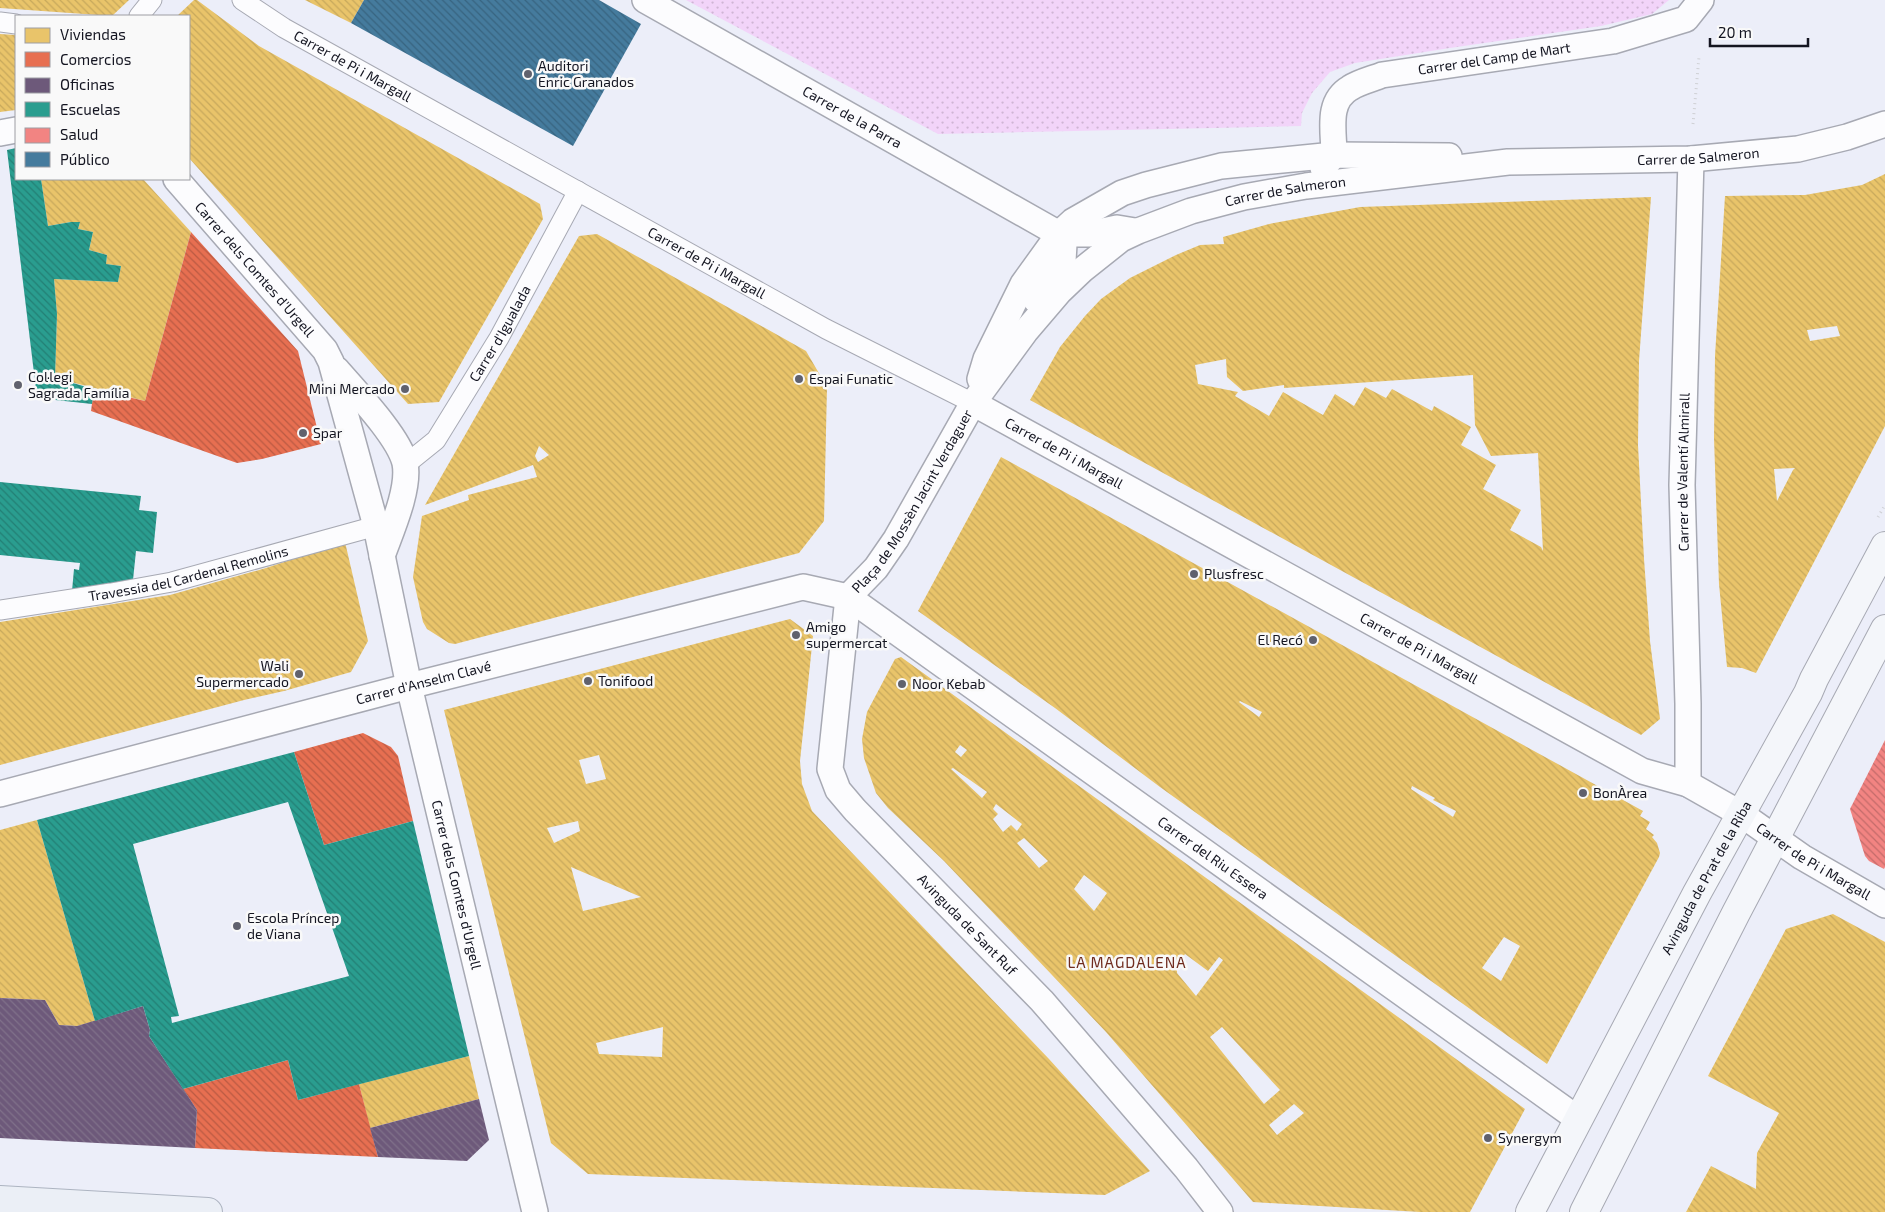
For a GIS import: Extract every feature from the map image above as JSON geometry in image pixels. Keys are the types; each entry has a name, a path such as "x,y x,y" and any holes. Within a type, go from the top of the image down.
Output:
{"main road":[{"name":"Avinguda de Prat de la Riba","path":"1530,1212 1697,893 1808,693 1885,546"},
{"path":"1584,1212 1885,629"},
{"path":"0,1200 208,1212"}],"street":[{"path":"140,15 152,0"},
{"name":"Carrer de Pi i Margall","path":"242,0 284,28 826,329 973,403 1642,771 1688,784 1741,814 1802,856 1885,905"},
{"name":"Carrer de la Parra","path":"645,0 1059,234"},
{"name":"Carrer del Camp de Mart","path":"1334,155 1332,110 1338,98 1350,88 1382,74 1613,41 1686,19 1701,0"},
{"path":"0,22 15,24"},
{"name":"Carrer de Salmeron","path":"973,403 1025,332 1060,291 1082,270 1121,239 1191,211 1244,197 1306,186 1508,162 1691,159 1798,149 1847,137 1885,124"},
{"path":"0,133 15,130"},
{"name":"Carrer de Salmeron","path":"973,403 986,359 1023,284 1059,234 1073,221 1122,193 1221,166 1334,155 1460,157 1508,162"},
{"name":"Carrer de Salmeron","path":"1059,234 1089,234 1118,228 1125,230 1147,228 1177,201 1206,191 1322,169 1334,155"},
{"name":"Carrer de Valentí Almirall","path":"1688,784 1688,704 1682,486 1691,159"},
{"name":"Carrer dels Comtes d'Urgell","path":"177,180 325,350 331,362 376,526 409,686 535,1212"},
{"name":"Carrer d'Igualada","path":"405,465 436,440 499,338 578,191"},
{"name":"Carrer de Salmeron","path":"1025,332 1037,300 1063,261 1064,244 1059,234"},
{"name":"Carrer dels Comtes d'Urgell","path":"331,362 400,448 405,465 403,496 382,556"},
{"name":"Plaça de Mossèn Jacint Verdaguer","path":"848,597 876,568 896,539 973,403"},
{"name":"Travessia del Cardenal Remolins","path":"0,610 172,582 376,526"},
{"name":"Carrer d'Anselm Clavé","path":"0,794 409,686 803,587 848,597"},
{"name":"Carrer del Riu Essera","path":"848,597 1578,1119"},
{"name":"Avinguda de Sant Ruf","path":"848,597 830,769 838,790 855,810 1042,1001 1180,1161 1220,1212"}],"path":[{"path":"1693,124 1699,56"}],"shaded area":[{"path":"686,0 1669,0 1652,14 1601,26 1355,63 1330,72 1312,93 1302,113 1301,126 938,134"}],"building: Viviendas":[{"path":"0,0 129,0 113,15 0,8"},
{"path":"194,0 197,0 259,46 540,204 543,219 439,402 408,404 190,159 190,15 178,15"},
{"path":"305,0 364,0 351,23"},
{"path":"0,34 15,35 15,110 0,112"},
{"path":"1885,174 1885,426 1756,673 1742,668 1727,667 1719,584 1714,438 1715,356 1725,196 1805,195 1862,185","holes":["1837,326 1840,336 1810,341 1807,330","1795,468 1793,470 1777,501 1774,469"]},
{"path":"41,180 144,180 191,232 145,401 55,378 57,314 54,279 118,282 121,266 106,264 107,255 89,250 93,232 78,229 80,222 48,226"},
{"path":"1651,197 1639,361 1638,445 1650,641 1660,719 1641,735 1030,400 1060,347 1085,316 1101,299 1130,278 1200,245 1224,244 1223,237 1269,224 1360,207","holes":["1226,359 1227,377 1243,391 1284,385 1284,388 1473,375 1475,425 1491,456 1538,453 1543,551 1541,547 1510,530 1521,510 1483,489 1496,465 1461,445 1471,427 1434,406 1432,411 1392,389 1386,398 1365,387 1354,406 1335,394 1323,415 1283,392 1269,416 1235,396 1238,392 1198,384 1195,365"]},
{"path":"597,234 806,351 827,387 824,521 799,553 455,644 449,643 427,629 423,622 413,577 422,516 469,500 468,495 537,477 533,465 425,505 579,236","holes":["539,446 549,455 538,462 535,456"]},
{"path":"1001,457 1643,811 1640,816 1650,822 1646,829 1654,835 1652,837 1657,843 1660,853 1659,857 1547,1064 918,611","holes":["1239,702 1262,712 1259,717","1412,786 1435,798 1433,800 1456,811 1453,817 1411,789","1504,937 1520,946 1501,981 1482,968"]},
{"path":"345,542 368,641 351,672 0,765 0,622 170,595 266,568"},
{"path":"790,619 813,636 800,761 802,784 812,811 1049,1059 1150,1171 1105,1195 588,1174 551,1143 444,710","holes":["599,755 606,779 586,784 579,760","578,821 580,831 554,843 547,828","571,867 641,897 583,911","663,1027 662,1057 599,1054 596,1043"]},
{"path":"901,657 1525,1109 1470,1212 1420,1212 1253,1202 1106,1032 944,861 888,808 876,793 864,758 862,739 867,712 895,659","holes":["960,745 967,750 961,757 955,752","953,768 987,792 982,798 951,769","996,804 1022,824 1017,831 1011,825 1003,832 993,819 998,814 993,809","1024,838 1048,861 1039,868 1017,843","1084,875 1107,893 1094,911 1074,889","1185,954 1208,971 1219,957 1223,960 1196,996 1177,973 1177,966","1222,1027 1280,1090 1264,1104 1210,1037","1294,1104 1304,1113 1277,1135 1269,1125"]},
{"path":"37,820 95,1021 77,1026 59,1025 45,1000 0,998 0,830"},
{"path":"1833,914 1885,942 1885,1212 1686,1212 1711,1166 1756,1189 1757,1153 1779,1113 1708,1076 1786,929"},
{"path":"469,1056 479,1099 370,1128 359,1084"}],"building: Comercios":[{"path":"191,232 298,351 321,444 262,459 237,463 91,411 94,389 145,401"},
{"path":"363,733 391,747 398,756 413,821 324,845 294,752"},
{"path":"288,1060 298,1100 359,1084 378,1157 195,1148 197,1110 183,1089"}],"building: Oficinas":[{"path":"0,998 45,1000 59,1025 77,1026 143,1006 150,1030 149,1036 197,1110 195,1148 0,1138"},
{"path":"479,1099 489,1140 467,1161 378,1157 370,1128"}],"building: Escuelas":[{"path":"15,148 15,180 41,180 48,226 80,222 78,229 93,232 89,250 107,255 106,264 121,266 118,282 54,279 57,314 55,378 94,389 92,404 37,398 7,150"},
{"path":"0,482 141,496 139,510 157,512 153,553 136,551 133,580 72,591 74,569 79,570 80,563 0,555"},
{"path":"294,752 324,845 413,821 469,1056 298,1100 288,1060 183,1089 149,1036 150,1030 143,1006 95,1021 37,820","holes":["288,802 349,976 172,1023 171,1017 179,1016 133,844"]}],"building: Salud":[{"path":"1885,740 1884,869 1869,861 1865,856 1850,809"}],"building: Público":[{"name":"Auditori Enric Granados","path":"364,0 599,0 641,24 573,146 351,23"}],"place":[{"name":"Auditori Enric Granados","path":"528,74"},
{"name":"Espai Funatic","path":"799,379"},
{"name":"Col·legi Sagrada Família","path":"18,385"},
{"name":"Mini Mercado","path":"405,389"},
{"name":"Spar","path":"303,433"},
{"name":"Plusfresc","path":"1194,574"},
{"name":"Amigo supermercat","path":"796,635"},
{"name":"El Recó","path":"1313,640"},
{"name":"Wali Supermercado","path":"299,674"},
{"name":"Tonifood","path":"588,681"},
{"name":"Noor Kebab","path":"902,684"},
{"name":"BonÀrea","path":"1583,793"},
{"name":"Escola Príncep de Viana","path":"237,926"},
{"name":"Synergym","path":"1488,1138"}],"district":[{"name":"LA MAGDALENA","path":"1127,963"}]}
